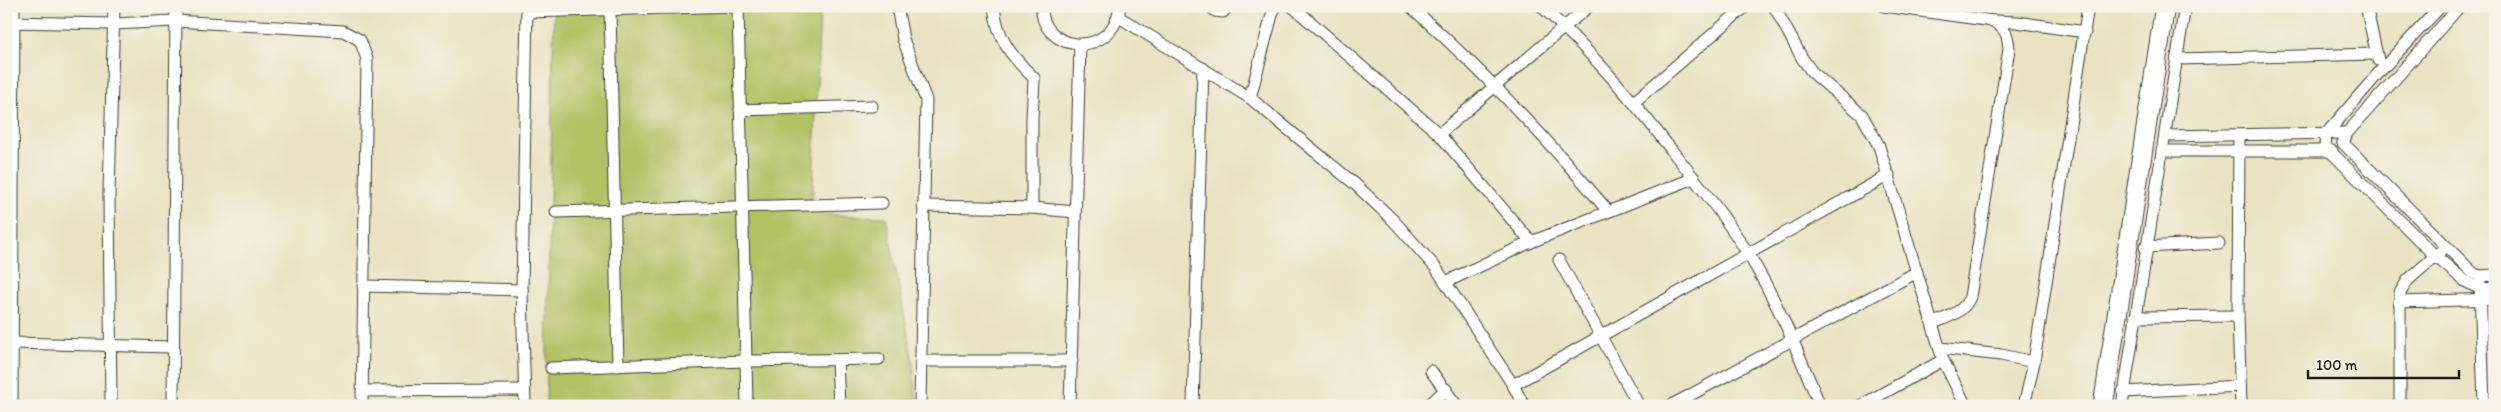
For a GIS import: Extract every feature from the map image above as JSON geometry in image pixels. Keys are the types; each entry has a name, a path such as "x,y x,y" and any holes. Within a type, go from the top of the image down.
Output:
{"main road":[{"path":"2103,406 2165,6"}],"street":[{"path":"12,406 11,342 15,173 10,22 14,6"},
{"path":"111,406 110,194 114,6"},
{"path":"173,406 176,6"},
{"path":"525,406 522,290 523,117 527,9 610,10 737,6 747,406"},
{"path":"897,6 903,39 926,100 920,406"},
{"path":"994,6 996,25 1012,56 1034,78 1032,208"},
{"path":"1042,6 1046,24 1055,35 1067,42 1080,45 1093,43 1104,38 1113,29 1120,12 1250,98 1356,185 1387,214 1436,268 1514,384 1524,406"},
{"path":"1210,6 1215,11 1223,12 1228,6"},
{"path":"1292,6 1439,134 1531,242"},
{"path":"1410,6 1498,86 1557,150 1608,211"},
{"path":"1541,6 1564,27 1634,102 1694,178 1748,253 1793,339 1820,406"},
{"path":"1439,134 1498,86 1588,6"},
{"path":"1634,102 1746,6"},
{"path":"1774,6 1802,58 1812,72 1862,115 1879,146 1941,354 1966,406"},
{"path":"1884,6 2084,32"},
{"path":"2024,406 2034,362 2088,6"},
{"path":"2122,406 2145,246 2165,136 2185,6"},
{"path":"2366,6 2376,54 2382,68"},
{"path":"2441,6 2382,68 2326,134 2325,146 2435,256 2480,294 2495,299"},
{"path":"2460,6 2347,133 2343,143 2473,272 2480,276 2495,275"},
{"path":"1250,98 1274,8"},
{"path":"610,10 618,366"},
{"path":"10,22 114,24 175,21 343,30 360,40 367,59 362,406"},
{"path":"1933,323 1956,314 1966,307 1970,298 2009,49 2004,28 1993,21"},
{"path":"1070,406 1080,45"},
{"path":"2177,60 2376,54"},
{"path":"1193,406 1203,68"},
{"path":"740,110 872,106"},
{"path":"2165,136 2347,133"},
{"path":"2239,136 2238,316 2241,406"},
{"path":"2162,151 2350,151"},
{"path":"1514,384 1888,174"},
{"path":"1446,282 1531,242 1694,178"},
{"path":"556,212 882,203"},
{"path":"923,206 1032,208 1075,212"},
{"path":"2145,246 2219,243"},
{"path":"2400,406 2399,302 2403,287 2408,280 2446,246"},
{"path":"1559,260 1639,406"},
{"path":"1670,406 1917,272"},
{"path":"2480,276 2484,406"},
{"path":"363,286 522,290"},
{"path":"2399,302 2480,294 2495,288"},
{"path":"2135,317 2238,316"},
{"path":"11,342 172,347"},
{"path":"1860,406 1941,354 2001,355 2034,362"},
{"path":"551,368 746,361 878,359"},
{"path":"837,360 839,406"},
{"path":"921,361 1072,361"},
{"path":"1431,372 1446,389 1457,406"},
{"path":"2123,392 2240,386"},
{"path":"1428,406 1446,389"},
{"path":"362,391 524,390"}],"green space":[{"path":"554,6 820,6 812,214 886,217 913,361 917,406 546,406"}]}
